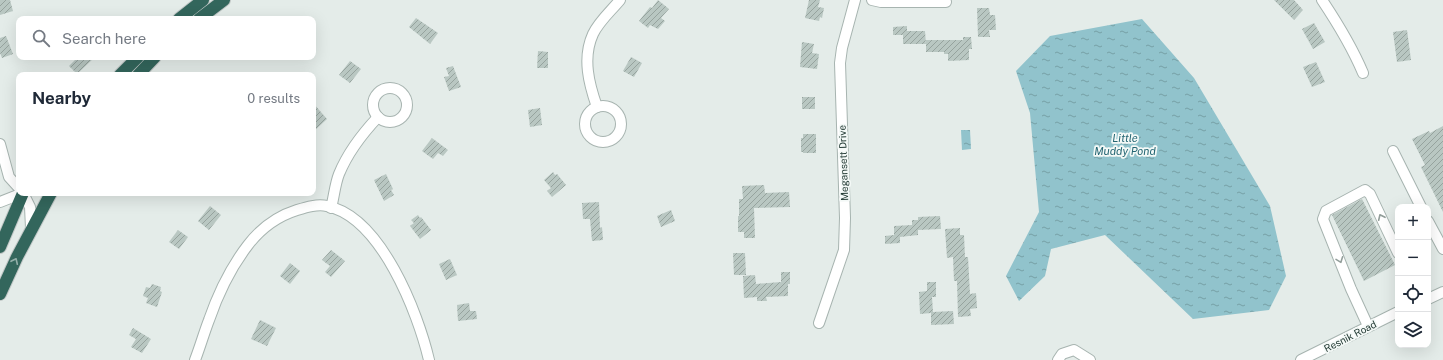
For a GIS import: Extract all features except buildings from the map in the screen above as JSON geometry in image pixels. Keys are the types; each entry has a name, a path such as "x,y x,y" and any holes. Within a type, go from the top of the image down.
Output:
{"highway":[{"path":"182,16 203,0"},
{"path":"202,16 224,0"},
{"path":"123,72 135,60"},
{"path":"141,72 152,60"},
{"path":"0,247 22,196"},
{"path":"0,294 49,196"}],"street":[{"path":"597,107 589,81 588,63 590,44 593,34 599,25 620,0"},
{"name":"Megansett Drive","path":"819,323 844,250 840,63 842,48 854,0"},
{"path":"872,0 881,2 946,2"},
{"path":"1322,0 1354,52 1362,73"},
{"path":"331,208 339,175 352,149 365,131 378,117"},
{"path":"0,144 9,177 16,185"},
{"path":"1393,152 1419,204"},
{"path":"1368,326 1351,289 1323,219 1326,210 1365,190 1370,194 1395,247"},
{"path":"0,202 16,196"},
{"path":"24,196 30,207 32,228"},
{"path":"195,360 209,318 223,286 249,244 269,225 290,212 314,206 331,208 347,215 362,227 388,260 408,296 429,360"},
{"path":"1431,227 1443,249"},
{"path":"1431,298 1443,292"},
{"name":"Resnik Road","path":"1302,360 1395,313"},
{"path":"1058,360 1062,354 1074,350 1090,360"}],"water":[{"name":"Little Muddy Pond","path":"1142,19 1194,78 1270,206 1286,276 1269,310 1193,319 1105,235 1051,249 1045,276 1019,301 1006,276 1039,212 1030,113 1016,71 1050,36"},
{"path":"961,130 970,130 971,149 962,150"}]}
